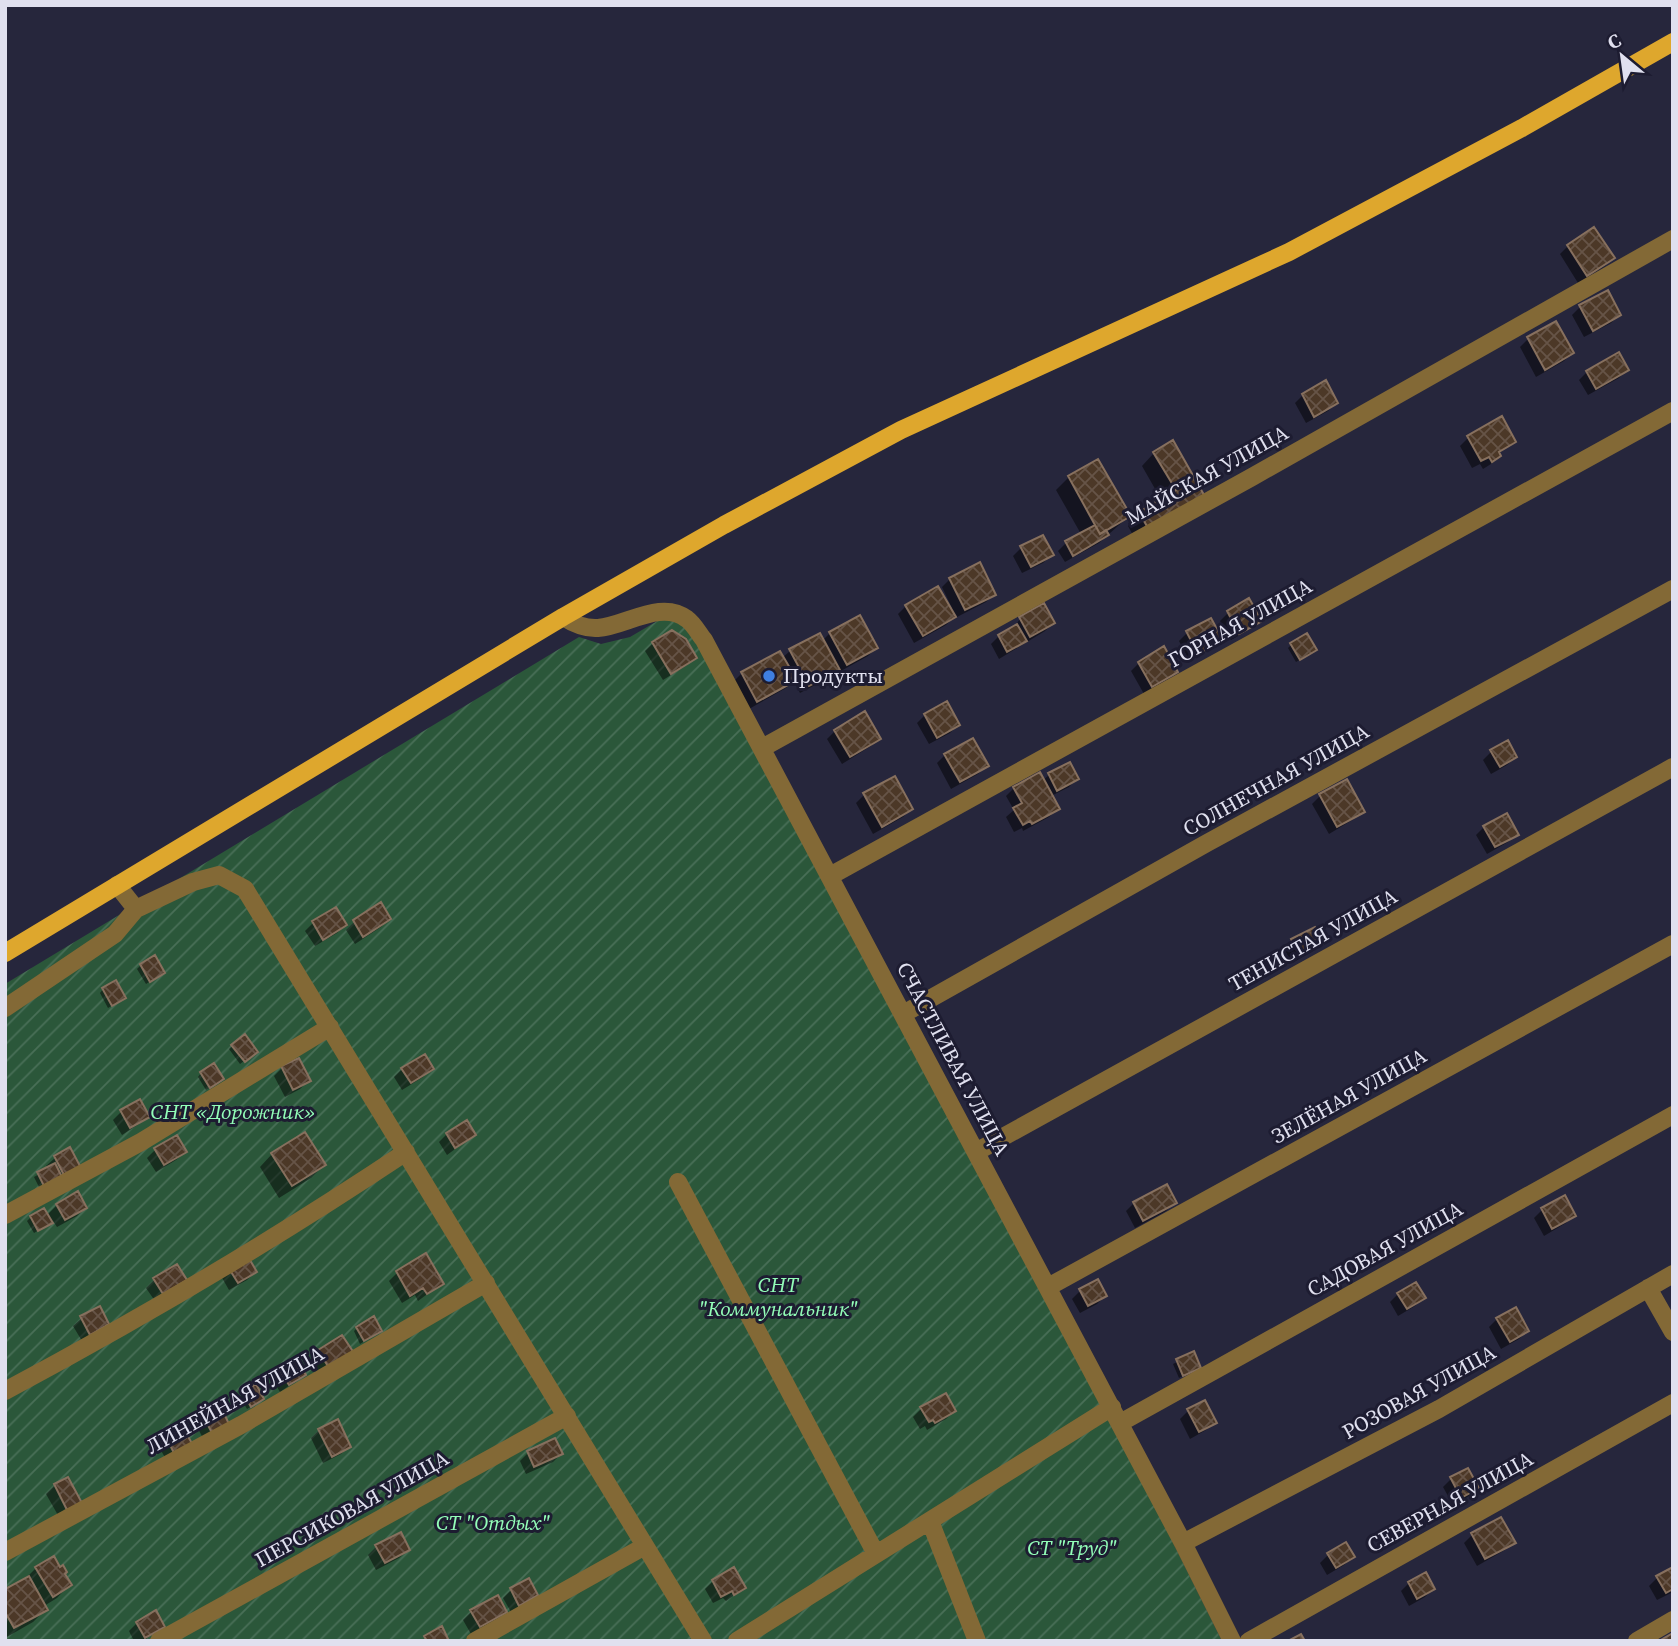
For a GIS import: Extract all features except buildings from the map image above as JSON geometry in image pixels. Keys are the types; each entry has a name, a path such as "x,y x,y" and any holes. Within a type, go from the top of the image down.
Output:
{"main road":[{"path":"5,953 563,617 724,525 901,430 1289,252 1522,128 1673,42"}],"street":[{"name":"МАЙСКАЯ УЛИЦА","path":"762,748 1252,477 1673,239"},
{"name":"ГОРНАЯ УЛИЦА","path":"830,876 1673,411"},
{"name":"СОЛНЕЧНАЯ УЛИЦА","path":"903,1014 1207,843 1673,589"},
{"name":"СЧАСТЛИВАЯ УЛИЦА","path":"563,617 581,627 599,628 658,612 675,614 687,619 704,640 1116,1415 1231,1641"},
{"name":"ТЕНИСТАЯ УЛИЦА","path":"976,1152 1673,767"},
{"path":"5,1008 116,934 136,909 193,882 219,875 245,889 703,1641"},
{"path":"117,885 136,909"},
{"name":"ЗЕЛЁНАЯ УЛИЦА","path":"1048,1287 1673,944"},
{"path":"5,1215 141,1142 330,1027"},
{"name":"САДОВАЯ УЛИЦА","path":"737,1641 930,1521 1116,1415 1673,1115"},
{"path":"5,1391 97,1342 350,1189 406,1152"},
{"path":"678,1182 876,1554"},
{"name":"РОЗОВАЯ УЛИЦА","path":"1183,1543 1439,1409 1673,1274"},
{"name":"ЛИНЕЙНАЯ УЛИЦА","path":"5,1552 241,1425 486,1283"},
{"path":"1648,1288 1673,1332"},
{"name":"СЕВЕРНАЯ УЛИЦА","path":"1249,1641 1673,1403"},
{"name":"ПЕРСИКОВАЯ УЛИЦА","path":"159,1641 567,1416"},
{"path":"930,1521 977,1641"},
{"path":"475,1641 645,1546"},
{"path":"1637,1641 1673,1620"}],"green space":[{"path":"659,620 678,620 700,647 1112,1407 737,1641 5,1641 5,984 579,637 601,644 630,637"},
{"name":"СТ \"Труд\"","path":"1110,1416 1222,1641 747,1641"}],"place":[{"name":"Продукты","path":"769,676"}],"park label":[{"name":"СНТ «Дорожник»","path":"233,1112"},
{"name":"СНТ \"Коммунальник\"","path":"778,1297"},
{"name":"СТ \"Отдых\"","path":"493,1523"}]}
